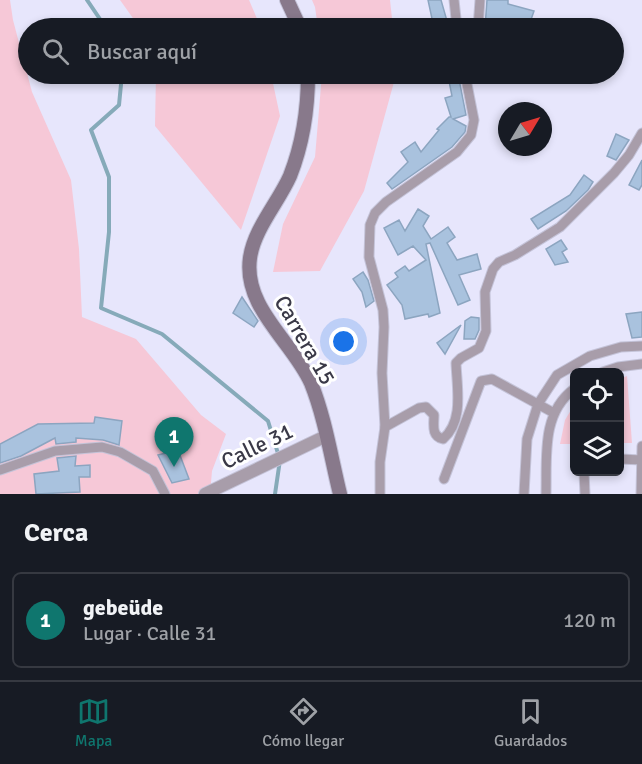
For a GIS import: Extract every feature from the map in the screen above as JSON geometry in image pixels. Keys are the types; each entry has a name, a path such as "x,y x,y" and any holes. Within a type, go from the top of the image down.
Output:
{"main road":[{"path":"287,0 295,18"},
{"name":"Carrera 15","path":"308,84 305,129 290,177 253,245 249,259 250,274 260,308 310,381 321,438 340,494"}],"street":[{"path":"454,0 456,18"},
{"path":"479,18 480,0"},
{"path":"380,494 380,462 385,427 382,373 383,310 369,257 370,225 375,213 386,202 457,152 471,135 474,120 467,84"},
{"path":"385,427 419,408 426,407 434,415 434,433 437,438 442,439 448,435 457,416 456,363 480,348 486,332 485,292 493,269 499,262 560,227 614,173 629,155 642,133"},
{"path":"524,494 527,439 538,404 557,375 590,356 621,347 642,346"},
{"path":"615,368 642,364"},
{"path":"444,479 481,381 492,379 554,413"},
{"path":"546,494 550,424 554,413 570,394"},
{"name":"Calle 31","path":"205,494 321,438"},
{"path":"640,494 642,446"},
{"path":"0,470 55,451 102,447 120,452 153,471 165,494"},
{"path":"624,459 641,460"},
{"path":"584,476 585,494"}],"shaded area":[{"path":"0,0 10,0 18,39 18,84 30,84 71,180 79,249 82,317 136,339 201,415 226,434 212,471 210,494 0,494"},
{"path":"120,0 249,0 257,18 133,18"},
{"path":"312,0 390,0 392,18 317,18"},
{"path":"156,84 273,84 280,116 241,230 155,126"},
{"path":"321,84 393,84 364,191 320,271 273,272 283,224 315,157"},
{"path":"627,376 632,443 624,443 624,377"},
{"path":"570,412 570,444 560,444 565,420"}],"building":[{"path":"428,0 441,0 446,18 432,18"},
{"path":"487,0 508,0 508,4 534,11 532,18 486,18"},
{"path":"450,84 460,84 466,115 453,119 466,126 465,132 452,147 392,189 387,183 408,162 401,152 415,142 421,152 439,130 437,129 451,117 445,98 452,96"},
{"path":"616,134 629,140 616,160 607,156"},
{"path":"642,160 642,185 639,190 629,185"},
{"path":"584,175 593,182 588,190 566,211 538,229 531,219 570,195"},
{"path":"418,209 429,216 423,226 431,239 448,227 455,237 447,243 457,260 477,254 481,269 459,275 470,300 458,305 430,243 426,244 440,313 429,317 428,314 405,319 402,305 387,285 398,277 395,273 405,266 409,271 426,260 413,246 398,255 384,228 399,220 405,231"},
{"path":"561,240 567,249 562,252 568,262 555,265 546,249"},
{"path":"363,272 368,280 374,301 366,307 362,292 353,279"},
{"path":"242,297 258,321 254,327 233,313"},
{"path":"642,312 642,337 632,338 626,314"},
{"path":"471,317 479,318 479,330 475,339 464,339 465,321"},
{"path":"461,325 445,354 437,343"},
{"path":"95,417 122,421 119,445 103,440 76,438 76,442 56,444 55,438 21,456 0,463 0,444 38,424 94,423"},
{"path":"178,450 189,479 172,483 158,455"},
{"path":"76,456 75,466 90,465 90,477 79,477 80,492 36,494 34,474 59,471 57,458"}],"waterway":[{"path":"87,0 99,18"},
{"path":"121,84 119,105 91,130 109,177 109,232 101,308 162,334 268,421 280,460 275,494"}],"place":[{"name":"gebeüde","path":"174,467"}]}
